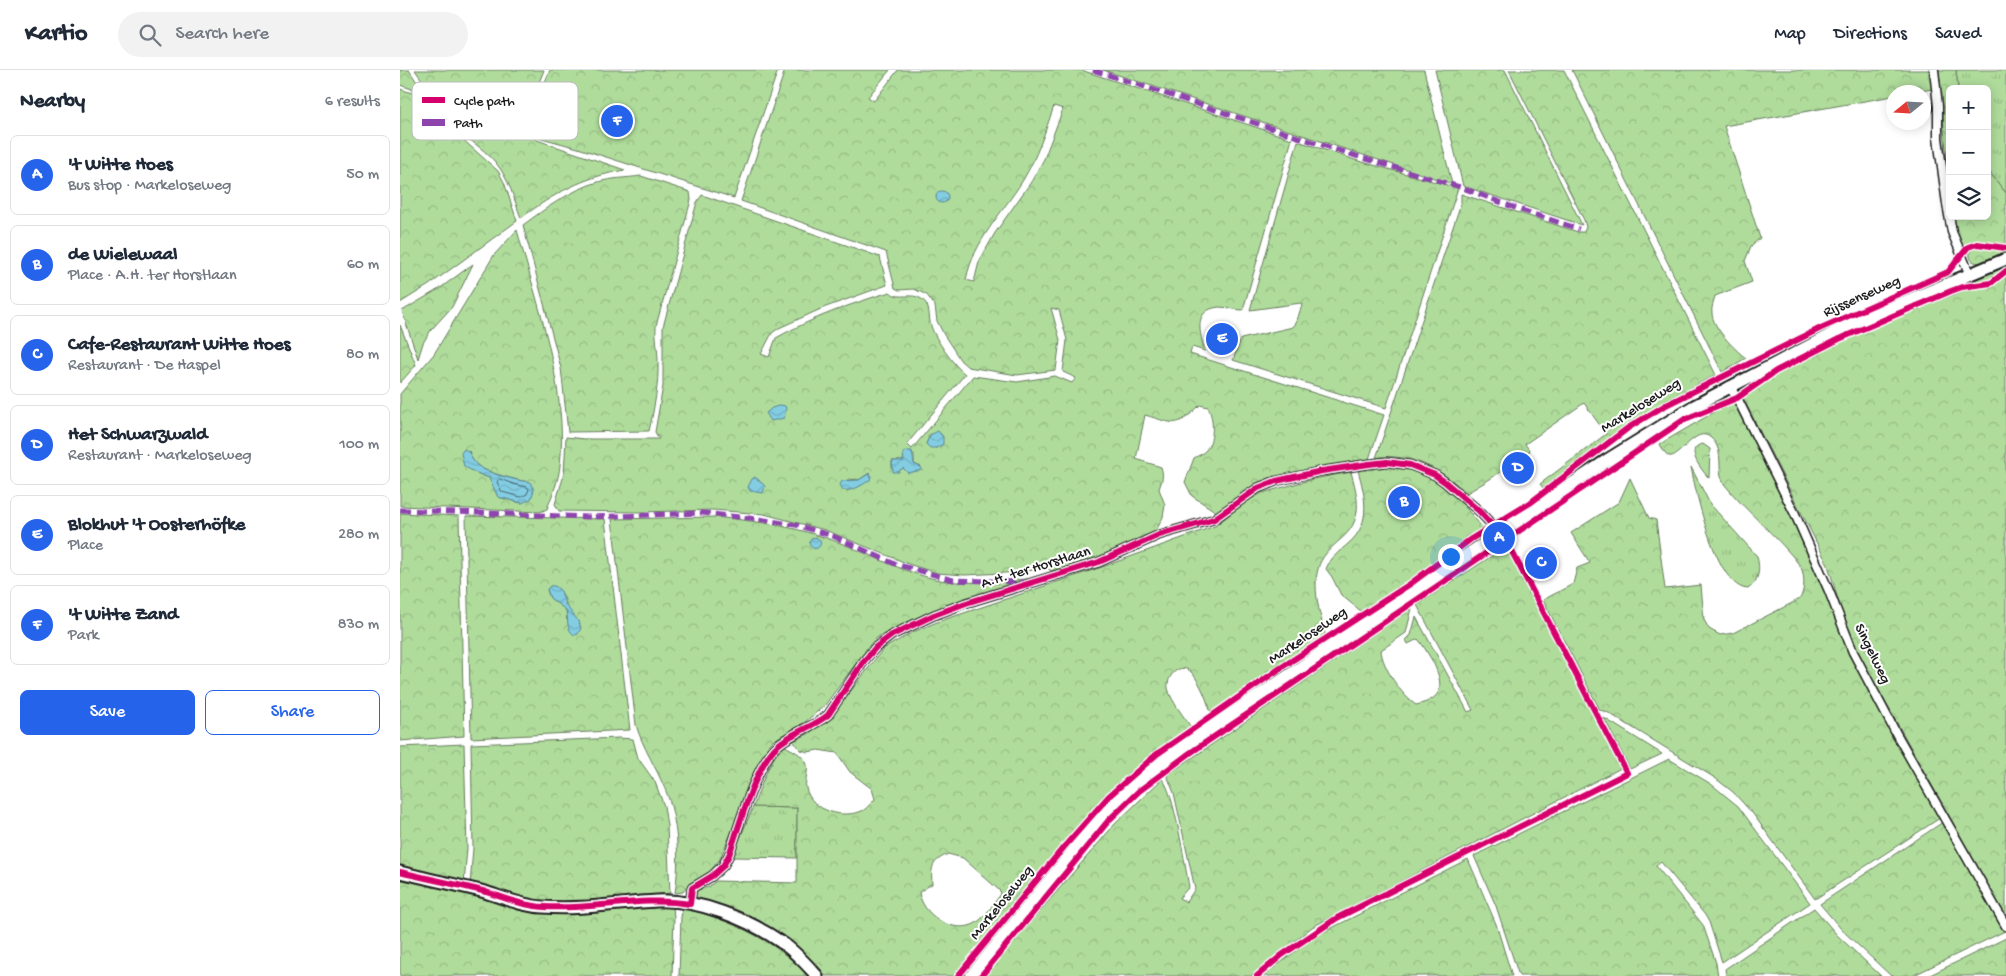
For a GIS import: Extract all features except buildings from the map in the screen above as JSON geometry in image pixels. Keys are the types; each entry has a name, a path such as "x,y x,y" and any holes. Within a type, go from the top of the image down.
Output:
{"main road":[{"name":"Rijssenseweg","path":"1728,386 1845,327 2006,259"},
{"name":"Markeloseweg","path":"971,976 1070,852 1103,814 1130,788 1184,746 1503,536 1640,438 1728,386"},
{"path":"400,872 486,892 507,900 544,907 566,908 657,901 690,904 728,914 766,932 797,955 817,976"}],"street":[{"path":"1934,70 1938,106 1938,138 1947,204 1952,232 1969,273"},
{"name":"Singelweg","path":"1728,386 1737,398 1795,514 1858,660 1897,735 2006,926"},
{"name":"A.H. ter Horstlaan","path":"690,904 692,888 712,876 723,866 730,854 761,769 773,749 789,736 828,715 864,661 876,647 892,635 913,625 966,603 1100,562 1160,535 1214,519 1242,498 1266,484 1322,471 1387,462 1410,465 1435,475 1445,482 1479,511 1503,536"}],"green space":[{"path":"400,70 409,70 417,82 412,82 412,89 400,85"},
{"path":"415,70 544,70 539,82 424,82"},
{"path":"550,70 778,70 734,198 549,140 578,140 578,82 545,82"},
{"path":"785,70 890,70 868,97 874,101 898,70 1081,70 1292,139 1243,310 1219,307 1210,309 1205,313 1201,318 1200,330 1205,351 1192,347 1190,354 1384,415 1369,459 1304,472 1256,486 1218,513 1192,496 1185,482 1194,458 1208,448 1212,437 1212,424 1208,407 1200,405 1186,418 1175,422 1163,421 1145,415 1136,459 1161,467 1162,470 1159,489 1165,505 1163,517 1155,533 1098,559 1052,571 1045,567 1024,572 965,575 937,573 911,565 825,530 764,514 713,510 640,512 559,511 555,504 564,475 566,437 584,439 659,439 655,432 663,386 663,327 697,202 702,195 880,257 887,285 823,308 779,328 772,333 761,354 769,357 776,338 803,324 890,292 897,296 919,297 926,303 931,326 936,338 950,359 965,374 907,444 912,449 973,376 1017,382 1055,376 1072,383 1076,378 1063,372 1067,340 1059,310 1051,308 1060,340 1056,370 1017,375 968,367 961,361 944,335 937,321 935,306 927,295 914,289 899,290 895,288 886,252 741,201","holes":["1054,106 1063,109 1044,159 1031,182 995,233 979,262 974,282 966,280 975,252 1028,171","940,433 943,437 940,446 936,448 926,444 930,435","914,454 914,464 921,467 906,471 903,468 898,472 892,469 892,461 903,461","869,473 862,485 846,491 848,479 859,480"]},
{"path":"1103,70 1424,70 1452,184"},
{"path":"1435,70 1505,70 1582,225 1463,186"},
{"path":"1509,70 1564,70 1716,375 1648,414 1544,489 1540,484 1606,434 1584,403 1525,444 1530,451 1467,493 1436,470 1413,460 1389,457 1376,458 1461,203 1461,194 1578,232 1584,232 1586,227"},
{"path":"1572,70 1931,70 1933,89 1931,89 1931,85 1886,85 1886,97 1724,126 1760,238 1751,246 1745,261 1752,282 1715,296 1712,311 1716,325 1730,344 1746,358 1722,372"},
{"path":"1938,70 1956,70 1958,85 1946,85 1946,149"},
{"path":"1956,70 2006,70 2006,193 1991,174 1991,85 1958,85"},
{"path":"400,89 412,93 412,140 463,140 498,171 504,182 517,221 429,285 400,303"},
{"path":"470,140 537,140 625,170 596,177 570,187 521,218 511,189 501,169 489,155"},
{"path":"1298,141 1355,160 1458,188 1386,408 1233,360 1241,339 1293,327 1302,305 1301,303 1250,310"},
{"path":"1991,174 2006,193 2006,245 1982,242 1961,246 1953,220 1991,220"},
{"path":"641,176 690,192 691,200 656,326 658,379 649,431 568,432 561,368 523,225 559,200 588,185"},
{"path":"517,230 549,347 560,408 562,437 560,465 553,493 547,509 540,512 400,506 400,394 434,354 494,255","holes":["469,451 474,462 481,468 502,476 530,482 522,503 498,497 489,478 474,472"]},
{"path":"1978,247 2006,251 2006,254 1989,261 1977,263 1970,258 1970,251"},
{"path":"2006,263 2006,268 1996,276 1989,280 1977,282 1975,276"},
{"path":"473,264 452,307 431,330 423,343 418,359 402,311 439,289"},
{"path":"2006,274 2006,917 1857,652 1846,627 1828,565 1743,398 1743,394 1824,349 1968,289 1990,287"},
{"path":"400,325 416,365 400,383"},
{"path":"1733,401 1821,577 1849,655 1940,818 1815,899 1753,814 1733,792 1715,778 1607,712 1600,710 1543,600 1573,584 1577,568 1590,563 1571,533 1619,502 1630,478 1649,518 1656,520 1665,589 1701,585 1704,620 1709,629 1720,635 1733,633 1800,599 1804,583 1801,567 1725,485 1722,480 1718,449 1711,438 1700,435 1673,456 1669,456 1660,444"},
{"path":"1703,444 1710,449 1709,478 1702,470 1694,454 1697,446"},
{"path":"1385,466 1402,467 1417,471 1430,478 1454,495 1485,531 1362,612 1341,595 1326,569 1333,558 1356,535 1364,518 1363,490 1358,470"},
{"path":"1691,467 1710,504 1757,556 1759,565 1757,578 1748,589 1737,585 1726,573 1717,557 1703,517"},
{"path":"1351,472 1357,499 1356,516 1353,524 1348,532 1324,556 1319,564 1316,577 1317,595 1326,638 1212,716 1201,688 1192,673 1184,668 1172,674 1169,678 1168,688 1175,704 1192,729 1144,763 1094,808 955,976 825,976 795,947 766,927 750,919 694,900 694,891 708,887 716,881 797,883 797,808 753,807 770,764 785,746 799,754 806,762 806,788 814,803 821,808 838,813 856,813 864,810 875,799 872,789 850,772 837,753 818,750 808,752 801,750 793,741 808,734 834,713 883,649 913,632 937,622 1105,566 1215,526 1247,501 1262,493 1313,479","holes":["948,854 963,858 1001,894 980,920 964,927 946,924 938,920 925,908 919,892 932,884 932,869 938,860"]},
{"path":"400,513 459,516 464,736 400,741"},
{"path":"466,516 605,519 630,730 471,738","holes":["550,586 555,587 564,599 567,610 567,620 566,610 550,598 547,590"]},
{"path":"713,517 763,523 811,533 911,572 935,579 969,582 1027,579 914,619 878,637 872,642 825,705 805,722 774,740 768,746 720,859 707,875 689,884 683,892 675,893 677,881 677,840 673,813 665,789 642,742 636,725 612,519"},
{"path":"1507,546 1621,768 1312,927 1251,976 984,976 1115,824 1162,779 1171,798 1179,829 1189,887 1179,898 1186,902 1195,889 1174,793 1167,775 1412,608 1406,633 1381,650 1389,672 1405,695 1416,705 1437,695 1440,684 1433,662 1418,639 1408,644 1406,640 1411,635 1416,617 1468,712 1473,710 1417,605"},
{"path":"1604,718 1662,754 1630,769"},
{"path":"633,739 638,758 655,782 664,806 667,826 670,893 584,904 541,902 470,886 473,848 471,744"},
{"path":"464,744 467,848 464,884 400,869 400,747"},
{"path":"1669,759 1711,784 1738,806 1810,903 1722,962 1705,915 1661,862 1656,866 1703,925 1716,963 1718,976 1519,976 1496,906 1474,856"},
{"path":"753,807 797,808 797,858 732,857"},
{"path":"1943,822 2005,931 1912,976 1891,976 1842,930 1820,904"},
{"path":"1468,859 1496,924 1512,976 1263,976 1316,936"},
{"path":"400,878 560,914 596,913 663,906 673,907 672,976 400,976"},
{"path":"683,907 718,918 751,933 781,952 808,976 679,976"},
{"path":"1814,908 1837,935 1881,976 1726,976 1725,969"},
{"path":"2006,938 2006,976 1928,976"}],"water":[{"path":"940,191 944,191 948,197 944,203 940,203 936,199 936,195"},
{"path":"781,405 786,408 784,418 771,421 766,413 772,408"},
{"path":"938,431 943,437 943,444 936,448 930,448 926,444 930,435"},
{"path":"464,449 476,464 486,470 530,482 534,490 531,499 522,503 498,497 489,478 464,466 461,453"},
{"path":"912,451 914,464 921,467 922,470 908,473 903,468 898,472 893,472 892,461 904,461 903,453"},
{"path":"870,473 870,480 853,489 843,490 840,485 842,481 859,480"},
{"path":"755,477 765,486 763,493 750,491 748,487"},
{"path":"815,537 821,543 815,549 809,543"},
{"path":"550,586 555,586 561,591 565,604 579,622 581,628 578,634 574,635 569,629 566,610 550,598 547,589"}],"marked path":[{"path":"1093,70 1356,156 1460,187 1579,229"},
{"path":"400,510 590,517 703,513 758,519 796,525 833,536 895,564 953,580 1022,582"}],"cycle path":[{"path":"958,976 1064,847 1109,796 1157,754 1282,667 1410,584 1471,539 1530,503 1628,428 1664,406 1821,328 1948,272 1968,247 1977,244 2006,248"},
{"path":"981,976 1109,820 1139,791 1190,753 1685,419 1737,398 1776,371 1839,339 1951,291 1962,287 1991,283 2006,271"},
{"path":"400,872 475,889 537,906 581,907 636,902 690,904 692,888 712,876 723,866 729,855 755,780 770,754 784,740 828,715 864,661 876,647 892,635 934,615 966,603 1099,562 1159,535 1214,519 1258,488 1276,481 1322,471 1369,464 1387,462 1410,465 1435,475 1445,482 1479,511 1506,540 1627,773 1337,918 1282,955 1257,976"}],"place":[{"name":"'t Witte Zand","path":"617,121"},
{"name":"Blokhut 't Oosterhöfke","path":"1222,339"},
{"name":"Het Schwarzwald","path":"1518,468"},
{"name":"de Wielewaal","path":"1404,502"},
{"name":"'t Witte Hoes","path":"1499,538"},
{"name":"Cafe-Restaurant Witte Hoes","path":"1541,563"}]}
